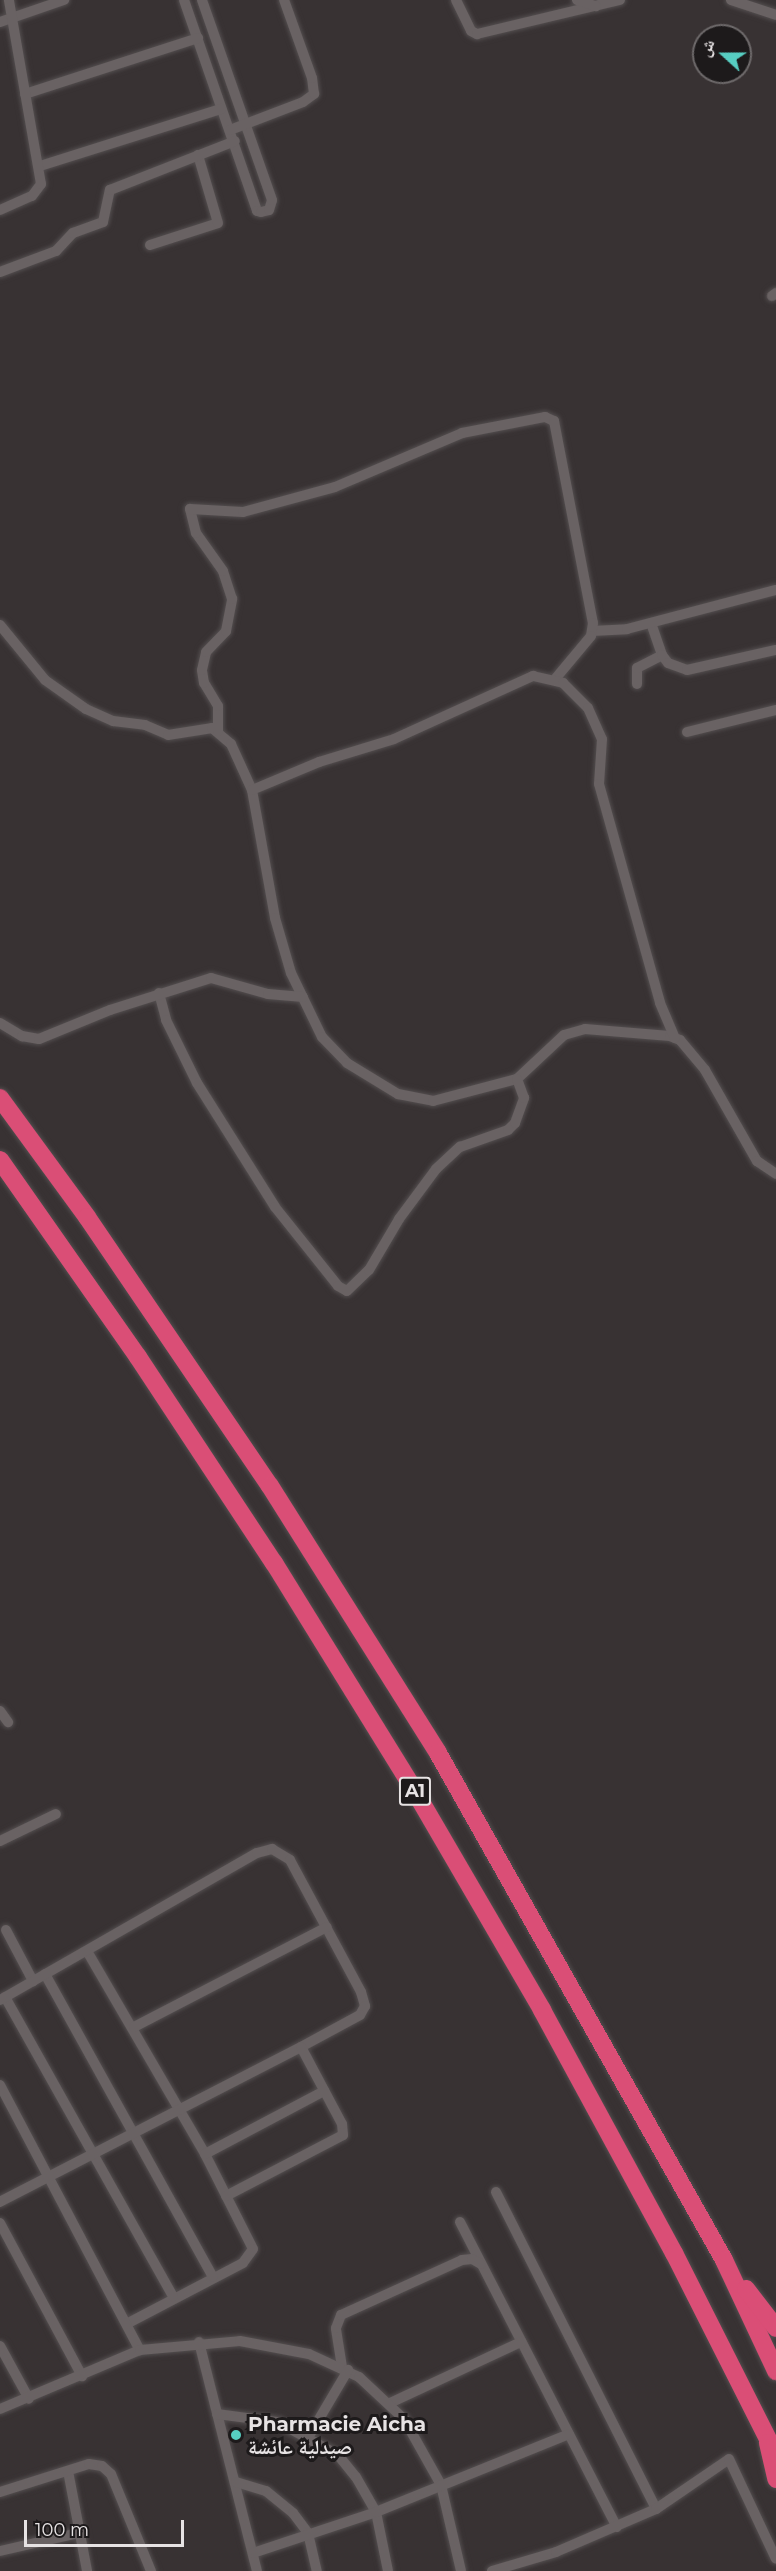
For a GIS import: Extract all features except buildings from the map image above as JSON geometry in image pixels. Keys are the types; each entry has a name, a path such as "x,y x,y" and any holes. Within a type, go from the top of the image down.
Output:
{"highway":[{"name":"A1","path":"0,1098 87,1217 270,1486 432,1743 724,2260 776,2371"},
{"name":"A1","path":"0,1160 145,1367 274,1563 413,1788 542,2010 674,2253 776,2455"},
{"path":"724,2260 776,2328"},
{"path":"767,2438 776,2479"}],"street":[{"path":"0,210 37,193 42,184 9,0"},
{"path":"0,22 64,0"},
{"path":"184,0 221,109 235,141 257,211 261,212 272,206 265,179 202,0"},
{"path":"230,130 303,102 314,94 312,78 284,0"},
{"path":"456,0 471,31 477,34 620,0"},
{"path":"577,0 596,6"},
{"path":"730,0 776,15"},
{"path":"25,94 198,38"},
{"path":"40,166 221,109"},
{"path":"0,272 56,251 73,233 103,222 110,190 235,141"},
{"path":"150,245 218,223 198,155"},
{"path":"249,184 265,179"},
{"path":"218,731 218,706 204,683 202,670 206,652 226,631 232,599 228,580 196,533 190,509 243,512 306,495 462,433 545,417 554,422 592,632"},
{"path":"555,679 592,632 651,623 776,590"},
{"path":"651,623 662,656 668,663 687,670 776,650"},
{"path":"0,625 26,660 58,692 102,717 145,725 168,735 203,728 218,731 231,744 252,790 281,947 322,1037 335,1055 398,1094 433,1101 450,1099 517,1079 564,1035 585,1029 675,1038"},
{"path":"637,684 637,668 662,656"},
{"path":"252,790 319,762 394,739 533,676 555,679 588,708 602,739 599,784 660,1003 675,1038 705,1070 757,1161 776,1174"},
{"path":"687,732 776,710"},
{"path":"0,1023 22,1036 39,1039 159,993 211,978 268,994 303,997"},
{"path":"159,993 166,1020 197,1083 274,1207 338,1286 347,1291 369,1270 399,1219 436,1169 460,1147 508,1130 515,1123 524,1098 517,1079"},
{"path":"0,1711 8,1722"},
{"path":"0,1841 56,1814"},
{"path":"0,2202 94,2153 135,2133 178,2108 301,2048 360,2015 364,2006 327,1928 290,1860 272,1849 257,1853 2,1999 94,2153 172,2296"},
{"path":"134,2027 327,1928"},
{"path":"6,1930 33,1981"},
{"path":"87,1951 134,2027 205,2154 252,2253 243,2263 172,2296 128,2323"},
{"path":"45,1974 213,2277"},
{"path":"226,2196 342,2137 342,2124 301,2048"},
{"path":"0,2085 128,2323 140,2350"},
{"path":"205,2154 324,2091"},
{"path":"496,2192 656,2509"},
{"path":"460,2222 617,2527"},
{"path":"0,2223 82,2376"},
{"path":"309,2436 345,2369 336,2328 341,2315 462,2260 471,2259 481,2265"},
{"path":"199,2343 257,2571"},
{"path":"0,2409 29,2399 140,2350 199,2343 268,2344 345,2369 390,2403 424,2450 441,2485 461,2571"},
{"path":"390,2403 521,2343"},
{"path":"0,2346 29,2399"},
{"path":"217,2414 278,2422 309,2436 338,2455 356,2476 376,2512 388,2571"},
{"path":"253,2553 376,2512 569,2434"},
{"path":"492,2571 617,2527 656,2509 729,2459 776,2559"},
{"path":"0,2492 89,2464 107,2469 151,2571"},
{"path":"68,2471 87,2571"},
{"path":"236,2482 281,2500 308,2534 317,2571"},
{"path":"0,2552 78,2533"}],"place":[{"name":"Pharmacie Aicha صيدلية عائشة","path":"236,2435"}]}
